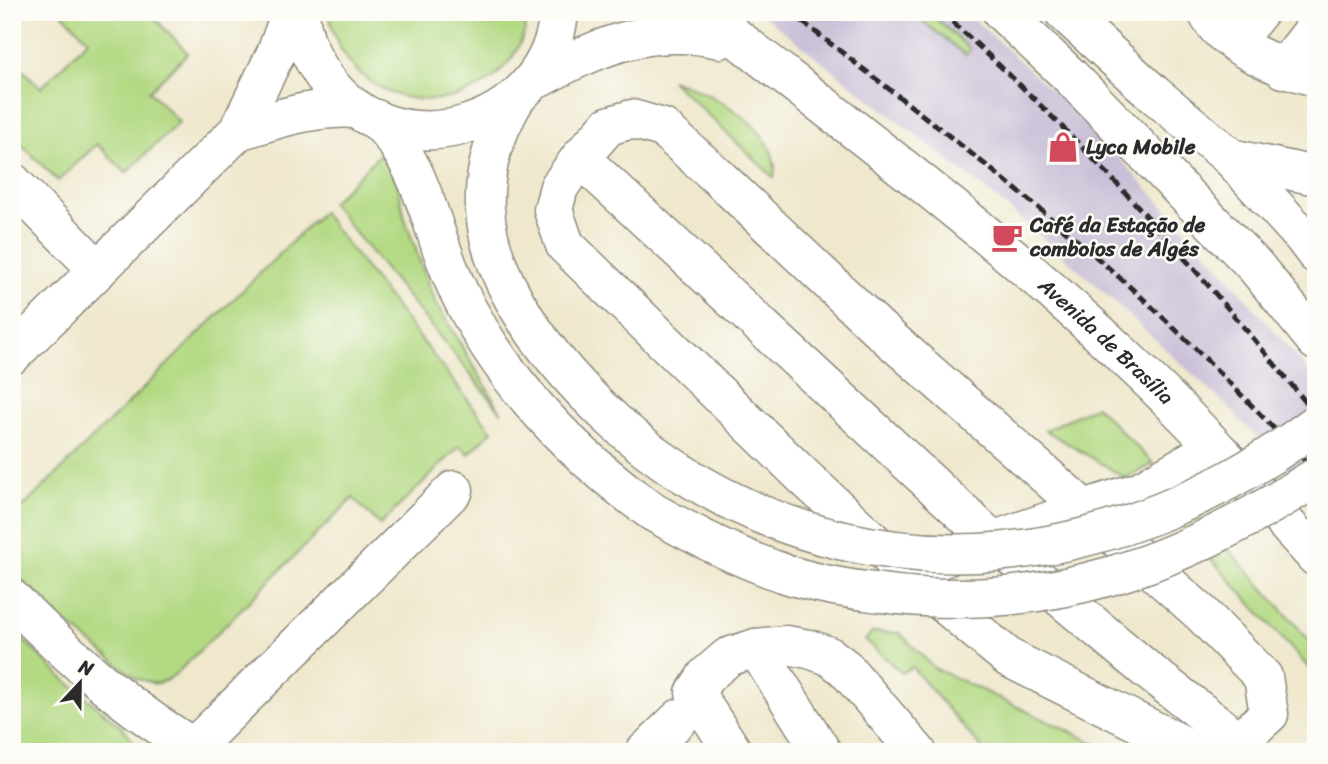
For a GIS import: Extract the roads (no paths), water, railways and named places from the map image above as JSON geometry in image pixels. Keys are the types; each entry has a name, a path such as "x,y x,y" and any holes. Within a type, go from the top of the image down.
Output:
{"main road":[{"path":"12,355 238,131 276,53 291,12"},
{"path":"300,12 306,41 319,69 332,88 394,136 408,159 458,289 491,348 512,377 559,432 604,475 653,512 698,538 739,557 775,571 813,581 904,597 947,599 1041,593 1084,584 1162,559 1246,520 1316,477"},
{"path":"559,12 548,55 501,124 490,153 485,186 485,211 490,240 499,266 529,323 569,375 620,427 659,459 709,491 762,516 842,540 914,551 1007,551 1080,539 1162,513 1233,478 1316,424"},
{"name":"Avenida de Brasília","path":"684,12 730,33 983,234 1065,304 1130,362 1215,447 1316,557"},
{"path":"1002,12 1070,76 1255,266 1316,341"},
{"path":"1064,12 1155,95 1231,158 1312,244"},
{"path":"1207,12 1219,29 1235,41 1300,73 1316,27"},
{"path":"1235,41 1259,12"},
{"name":"Avenida de Brasília","path":"367,114 418,130 450,129 489,116 523,90 598,48 615,42 678,34 717,38 776,69"},
{"path":"238,131 299,112 328,107 367,114"},
{"path":"580,158 992,540 1147,670 1233,747 1269,714 1263,677 1202,614 880,330 663,128 632,119 608,126 580,158 559,187 553,210 565,244 803,476 905,570 1009,658 1197,752"},
{"path":"1231,158 1315,176"},
{"path":"12,182 99,270"},
{"path":"905,570 1140,491 1215,447"},
{"path":"12,599 99,681 195,750 454,490"},
{"path":"733,752 695,693 706,676 728,657 756,648 786,645 828,656 845,668 916,752"},
{"path":"756,648 822,752"},
{"path":"645,752 680,718"}],"railway":[{"path":"790,12 957,142 1080,243 1171,325 1316,472"},
{"path":"941,12 992,58 1090,155 1183,257 1316,415"}],"place":[{"name":"Lyca Mobile","path":"1063,147"},
{"name":"Café da Estação de comboios de Algés","path":"1007,237"}]}
